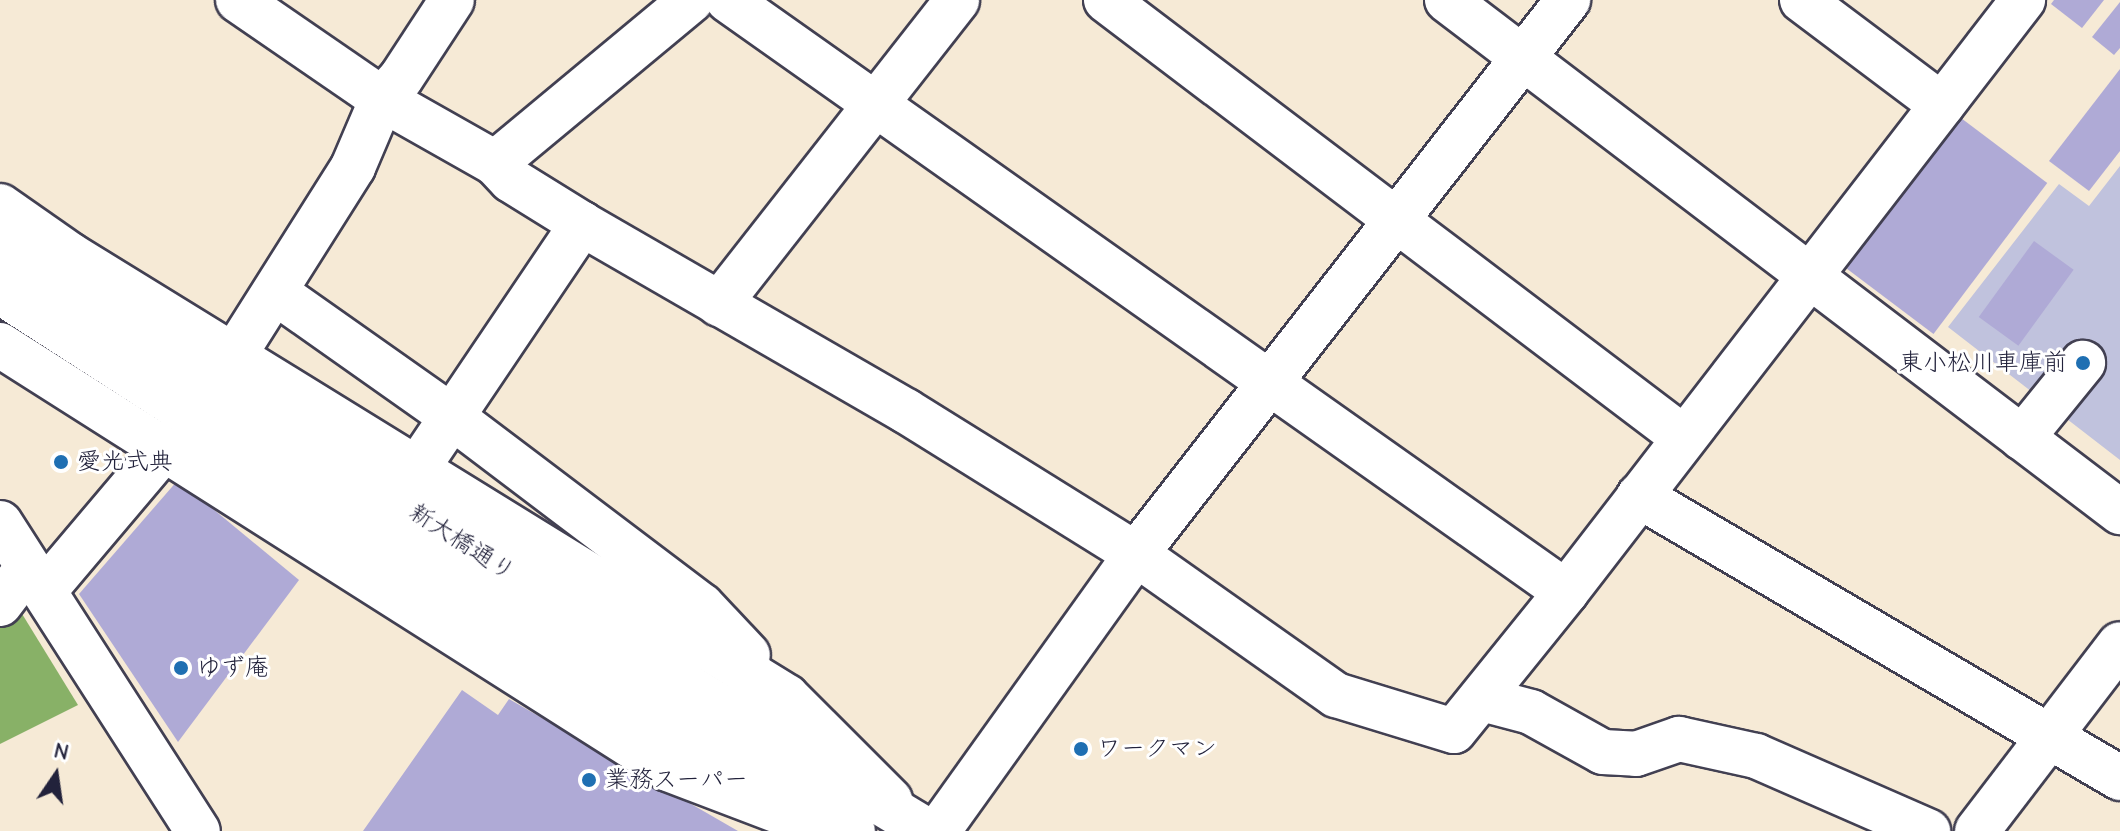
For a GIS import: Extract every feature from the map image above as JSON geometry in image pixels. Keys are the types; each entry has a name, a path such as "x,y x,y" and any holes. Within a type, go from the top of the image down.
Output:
{"street":[{"path":"238,0 382,99 495,163 511,180 582,224 906,411 1136,554 1336,695 1454,731 1566,592 2023,0"},
{"path":"233,357 353,167 382,99 401,78 452,0"},
{"path":"495,163 691,0"},
{"path":"728,0 1566,592"},
{"path":"719,304 957,0"},
{"path":"1106,0 1684,438"},
{"path":"1447,0 2120,512"},
{"path":"275,292 452,417 702,606 787,697 925,826 1568,0"},
{"path":"1802,0 1942,105"},
{"path":"0,206 70,255 233,357 787,697"},
{"path":"416,470 582,224"},
{"name":"新大橋通り","path":"0,245 688,710 853,831"},
{"name":"新大橋通り","path":"0,292 688,710 925,826"},
{"path":"0,345 668,769 832,831"},
{"path":"2022,438 2083,363"},
{"path":"0,604 36,579 164,449"},
{"path":"1639,496 2120,778"},
{"path":"0,523 198,831"},
{"path":"1977,831 2120,644"},
{"path":"1482,699 1531,712 1603,752 1636,754 1679,739 1756,756 1928,831"}],"shaded area":[{"path":"2120,166 2120,460 1948,327 2059,184 2089,206"}],"green space":[{"path":"0,578 78,705 0,744"}],"building":[{"path":"2054,0 2104,0 2082,28 2051,4"},
{"path":"2120,2 2120,48 2114,55 2092,37"},
{"path":"2120,69 2120,151 2089,191 2049,161"},
{"path":"1957,115 2047,183 1934,334 1843,266"},
{"path":"2034,241 2074,270 2018,346 1979,317"},
{"name":"ゆず庵","path":"178,480 299,580 178,742 79,594"},
{"path":"462,690 498,715 509,699 738,831 363,831"}],"place":[{"name":"東小松川車庫前","path":"2083,363"},
{"name":"愛光式典","path":"61,462"},
{"name":"ゆず庵","path":"181,668"},
{"name":"ワークマン","path":"1081,749"},
{"name":"業務スーパー","path":"589,780"}]}
